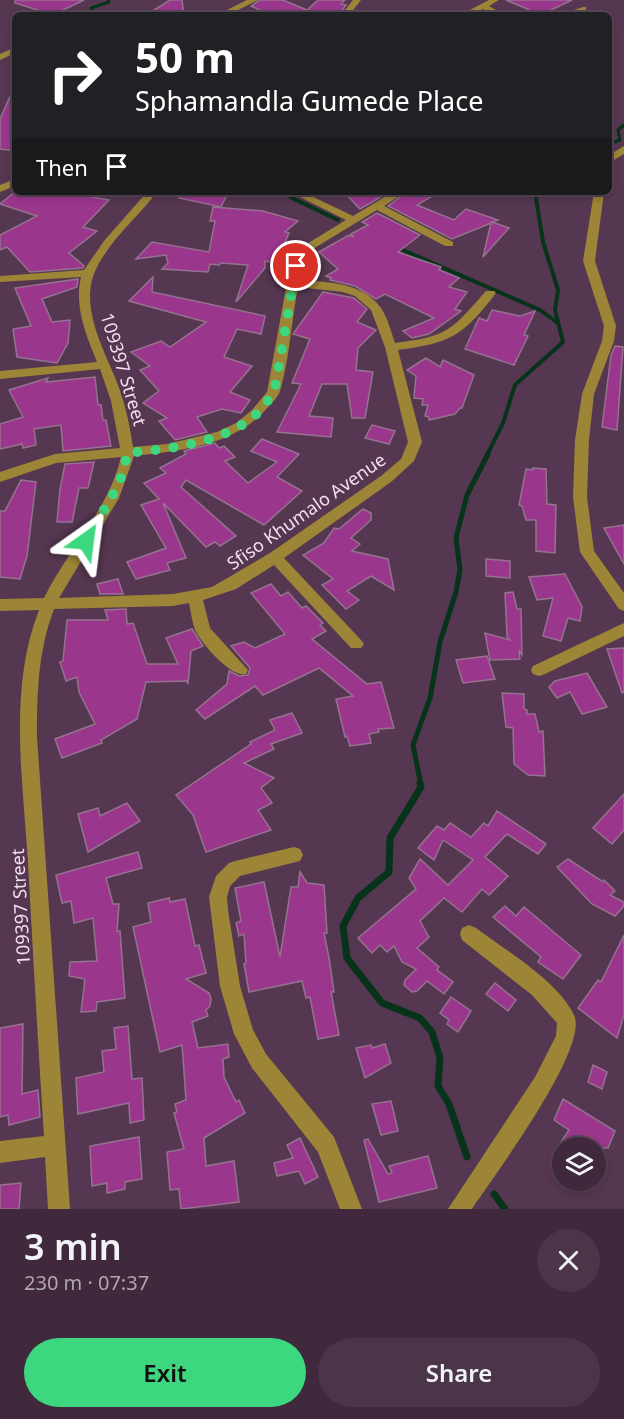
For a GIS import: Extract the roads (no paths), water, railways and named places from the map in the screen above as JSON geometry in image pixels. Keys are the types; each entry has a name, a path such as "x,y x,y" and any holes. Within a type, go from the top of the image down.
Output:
{"street":[{"path":"228,12 254,0"},
{"path":"347,12 357,0"},
{"path":"470,12 495,0"},
{"path":"483,6 495,12"},
{"path":"572,12 583,9"},
{"path":"0,279 88,273 118,231 149,195"},
{"path":"301,195 353,220"},
{"path":"0,477 56,459 167,448 221,435 241,426 257,414 273,393 286,318 295,283 296,266 309,247 395,195"},
{"path":"599,195 589,261 610,326 610,333 588,394 582,440 580,497 587,552 624,605"},
{"path":"376,206 449,244"},
{"name":"109397 Street","path":"59,1209 29,737 29,672 33,650 49,602 109,503 126,467 128,453 116,397 87,315 83,287 88,273"},
{"name":"Sfiso Khumalo Avenue","path":"0,605 195,598 231,585 275,557 386,479 407,461 415,442 391,347 376,309 359,294 332,286 295,283"},
{"path":"391,347 434,341 456,331 490,293"},
{"path":"0,375 105,365"},
{"path":"275,557 356,644"},
{"path":"195,598 203,630 218,649 240,670"},
{"path":"539,670 624,629"},
{"path":"294,855 236,869 222,882 218,897 219,910 230,986 244,1034 259,1061 326,1145 351,1209"},
{"path":"459,1209 554,1067 566,1040 568,1028 560,1007 469,934"},
{"path":"0,1152 54,1145"}],"waterway":[{"path":"92,12 91,8 109,2 108,0"},
{"path":"612,143 620,140 618,130 624,125"},
{"path":"286,195 295,199"},
{"path":"535,195 536,199"},
{"path":"292,198 338,220"},
{"path":"487,455 503,423 515,385 563,342 555,310 558,290 543,242 536,198"},
{"path":"396,247 540,310 558,323"},
{"path":"421,785 413,745 430,698 440,642 456,592 460,570 456,538 467,495 488,454"},
{"path":"420,783 421,787 390,838 389,872 358,898 343,926 347,958 382,1003 420,1018 432,1032 440,1058 438,1086 449,1104 467,1157"},
{"path":"494,1194 505,1209"}]}
